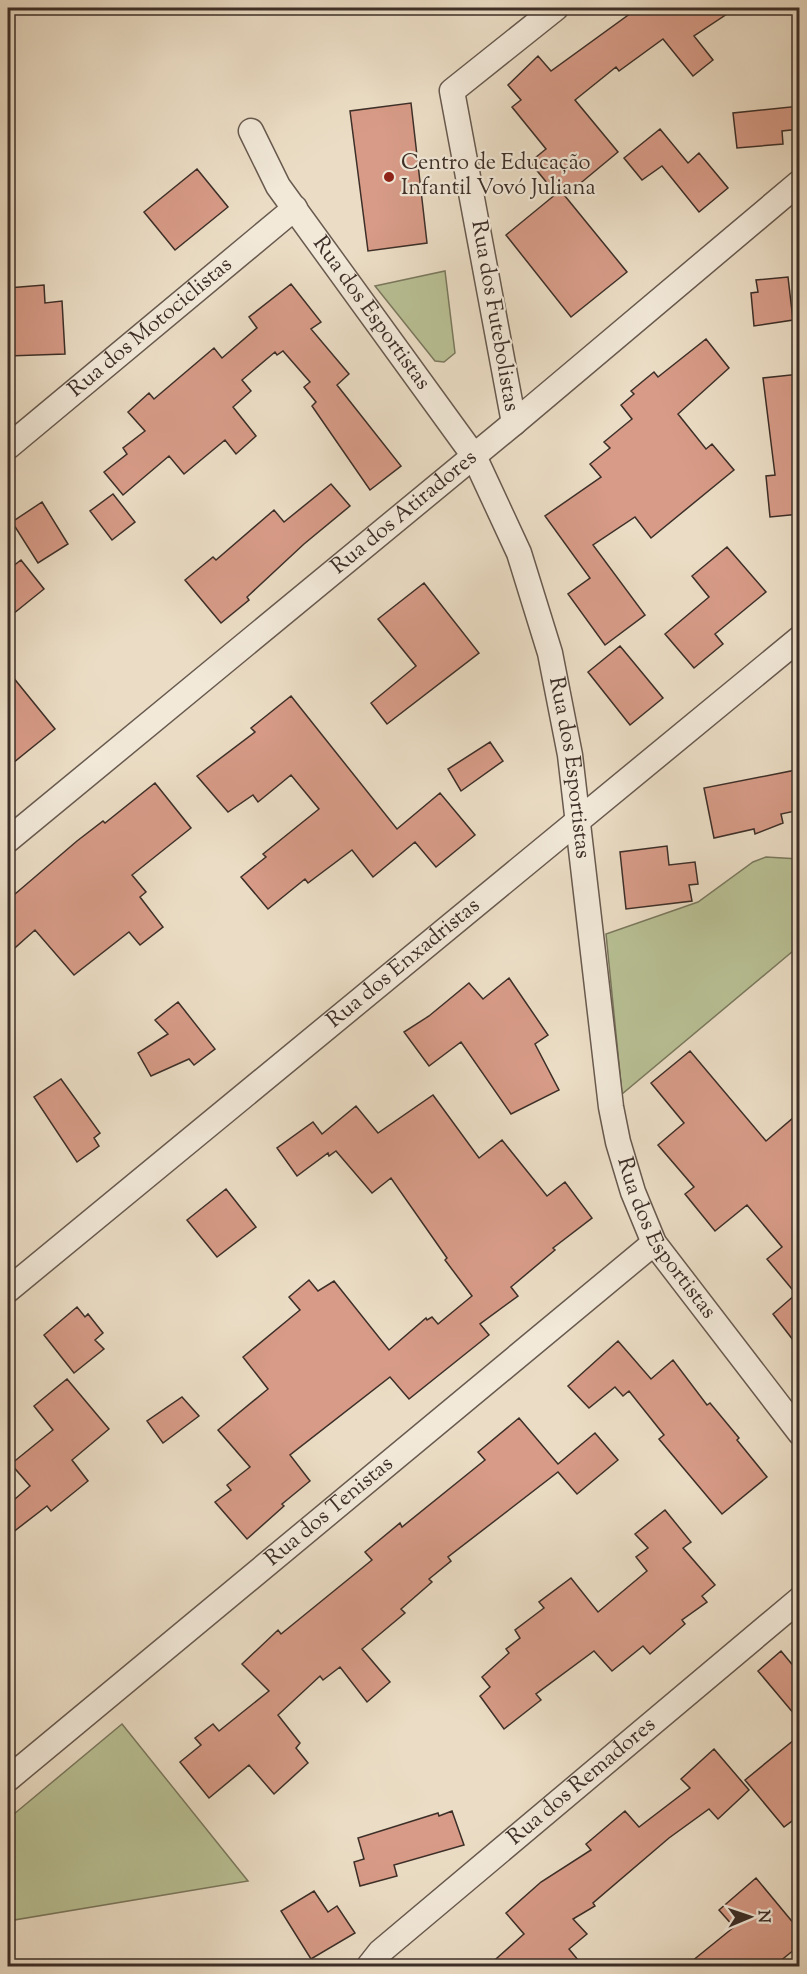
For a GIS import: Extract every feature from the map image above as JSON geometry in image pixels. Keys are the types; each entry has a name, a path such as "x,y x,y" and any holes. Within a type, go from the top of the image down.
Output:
{"street":[{"name":"Rua dos Futebolistas","path":"514,423 452,91 556,8"},
{"name":"Rua dos Esportistas","path":"251,131 278,186 474,456 501,511 539,611 550,653 579,820 611,1107 627,1172 654,1244 800,1433"},
{"name":"Rua dos Atiradores","path":"8,840 514,423 800,182"},
{"name":"Rua dos Motociclistas","path":"8,447 295,208"},
{"name":"Rua dos Enxadristas","path":"8,1290 800,638"},
{"name":"Rua dos Tenistas","path":"8,1779 654,1244"},
{"name":"Rua dos Remadores","path":"369,1966 389,1945 800,1599"}],"green space":[{"path":"445,271 455,353 444,362 435,361 375,286"},
{"path":"766,857 799,859 799,946 622,1094 606,934 698,902 753,862"},
{"path":"122,1724 248,1881 8,1921 8,1819"}],"building":[{"path":"638,8 736,8 694,36 713,60 693,76 663,39 619,71 616,67 575,100 618,152 565,196 627,272 571,317 506,235 556,194 530,162 546,149 512,107 521,100 508,85 538,56 551,71"},
{"name":"Centro de Educação Infantil Vovó Juliana","path":"411,103 427,243 368,251 350,111"},
{"path":"800,106 800,129 782,131 783,144 737,148 733,113"},
{"path":"660,129 688,163 699,153 728,188 699,212 662,166 642,180 624,158"},
{"path":"197,169 228,207 175,250 144,212"},
{"path":"788,277 793,320 754,326 751,293 758,292 756,280"},
{"path":"291,284 321,322 311,329 349,374 337,385 401,466 370,490 312,406 316,402 304,387 310,382 283,351 277,355 275,352 242,380 251,391 233,407 256,436 236,454 225,440 184,474 169,456 123,495 104,472 127,454 123,448 145,431 128,412 149,393 154,399 214,348 222,358 257,328 249,317"},
{"path":"44,285 45,303 62,301 65,354 8,356 8,288"},
{"path":"706,339 729,368 678,414 706,449 712,444 734,470 651,538 635,517 593,545 645,615 605,645 568,594 590,578 545,516 601,477 590,464 610,448 604,442 632,419 621,405 634,394 631,391 654,372 658,377"},
{"path":"800,374 800,514 770,517 766,476 775,475 763,378"},
{"path":"331,484 350,506 304,544 247,597 249,600 221,623 185,580 213,557 216,560 274,510 284,522"},
{"path":"113,494 135,522 112,540 90,511"},
{"path":"42,502 68,544 38,563 12,522"},
{"path":"727,547 766,592 715,634 723,644 694,668 665,634 709,597 692,576"},
{"path":"21,560 44,589 8,618 8,570"},
{"path":"424,583 479,653 387,724 371,703 416,666 378,619"},
{"path":"620,646 663,698 630,725 588,672"},
{"path":"8,671 55,729 8,767"},
{"path":"291,696 397,829 440,793 475,835 436,867 415,842 373,877 352,850 308,883 305,879 268,909 241,877 266,857 263,854 319,809 291,775 258,802 253,795 228,812 197,776 255,732 251,728"},
{"path":"490,742 503,761 461,791 448,769"},
{"path":"796,770 800,810 781,814 783,823 755,834 754,829 714,838 704,788"},
{"path":"155,783 191,828 132,875 146,892 140,897 163,927 140,945 129,932 74,975 35,930 8,954 8,900 77,841 103,821 105,823"},
{"path":"667,846 669,865 695,862 698,884 689,885 692,901 626,909 620,852"},
{"path":"509,978 548,1035 535,1044 559,1090 511,1114 461,1042 429,1066 404,1032 429,1016 469,983 483,999"},
{"path":"178,1002 215,1049 194,1065 189,1059 151,1076 138,1053 168,1034 155,1020"},
{"path":"690,1051 766,1141 800,1112 800,1349 773,1314 796,1294 767,1259 782,1247 747,1205 715,1231 685,1194 694,1187 658,1145 684,1123 651,1083"},
{"path":"61,1079 100,1133 94,1138 99,1146 77,1162 34,1097"},
{"path":"433,1095 479,1158 502,1140 547,1196 565,1182 592,1218 553,1248 555,1250 511,1287 518,1296 480,1324 489,1335 409,1399 390,1377 290,1455 310,1481 282,1504 284,1506 247,1539 215,1502 231,1490 227,1485 250,1467 218,1430 268,1389 243,1357 300,1310 289,1297 309,1280 318,1291 334,1281 389,1350 426,1318 427,1320 432,1317 438,1324 472,1296 445,1260 447,1258 391,1178 372,1193 336,1151 329,1156 328,1153 297,1176 277,1148 313,1122 322,1134 356,1106 378,1133"},
{"path":"226,1189 256,1227 217,1257 187,1220"},
{"path":"77,1307 85,1317 88,1314 103,1333 95,1340 104,1349 74,1373 44,1335"},
{"path":"618,1341 651,1379 673,1360 707,1405 710,1403 739,1438 737,1440 767,1477 722,1514 659,1439 664,1435 629,1391 623,1396 615,1387 589,1408 568,1386"},
{"path":"67,1379 109,1429 72,1460 88,1481 51,1511 47,1506 8,1536 8,1505 30,1486 11,1464 53,1430 34,1406"},
{"path":"182,1397 199,1416 163,1443 147,1421"},
{"path":"519,1418 558,1464 595,1433 618,1460 577,1494 558,1472 448,1557 451,1561 429,1579 432,1582 401,1609 405,1613 362,1649 390,1682 367,1702 340,1667 323,1680 320,1676 278,1715 300,1743 296,1748 308,1763 274,1794 249,1765 209,1798 180,1762 201,1745 195,1738 213,1724 219,1731 269,1691 242,1664 278,1630 281,1634 372,1560 365,1552 400,1523 402,1527 485,1460 478,1452"},
{"path":"665,1510 691,1542 683,1548 715,1585 702,1596 707,1602 682,1620 685,1624 650,1654 643,1646 612,1671 594,1651 536,1694 541,1700 504,1729 480,1696 490,1687 482,1677 509,1653 506,1649 520,1638 515,1630 544,1608 539,1602 571,1578 598,1612 647,1571 636,1557 648,1548 635,1534"},
{"path":"781,1651 800,1674 800,1721 758,1671"},
{"path":"800,1735 800,1815 784,1827 745,1780"},
{"path":"714,1749 749,1790 718,1819 709,1809 669,1838 593,1903 595,1906 573,1919 587,1934 569,1949 583,1966 488,1966 524,1934 506,1913 541,1882 591,1850 586,1844 625,1811 639,1827 690,1788 681,1779"},
{"path":"452,1811 464,1845 394,1865 397,1876 360,1886 354,1862 364,1859 358,1838 438,1813 439,1816"},
{"path":"756,1878 800,1931 800,1945 774,1966 686,1966 734,1927 719,1910"},
{"path":"314,1891 328,1912 337,1906 355,1933 311,1959 281,1911"}],"place":[{"name":"Centro de Educação Infantil Vovó Juliana","path":"389,177"}]}
